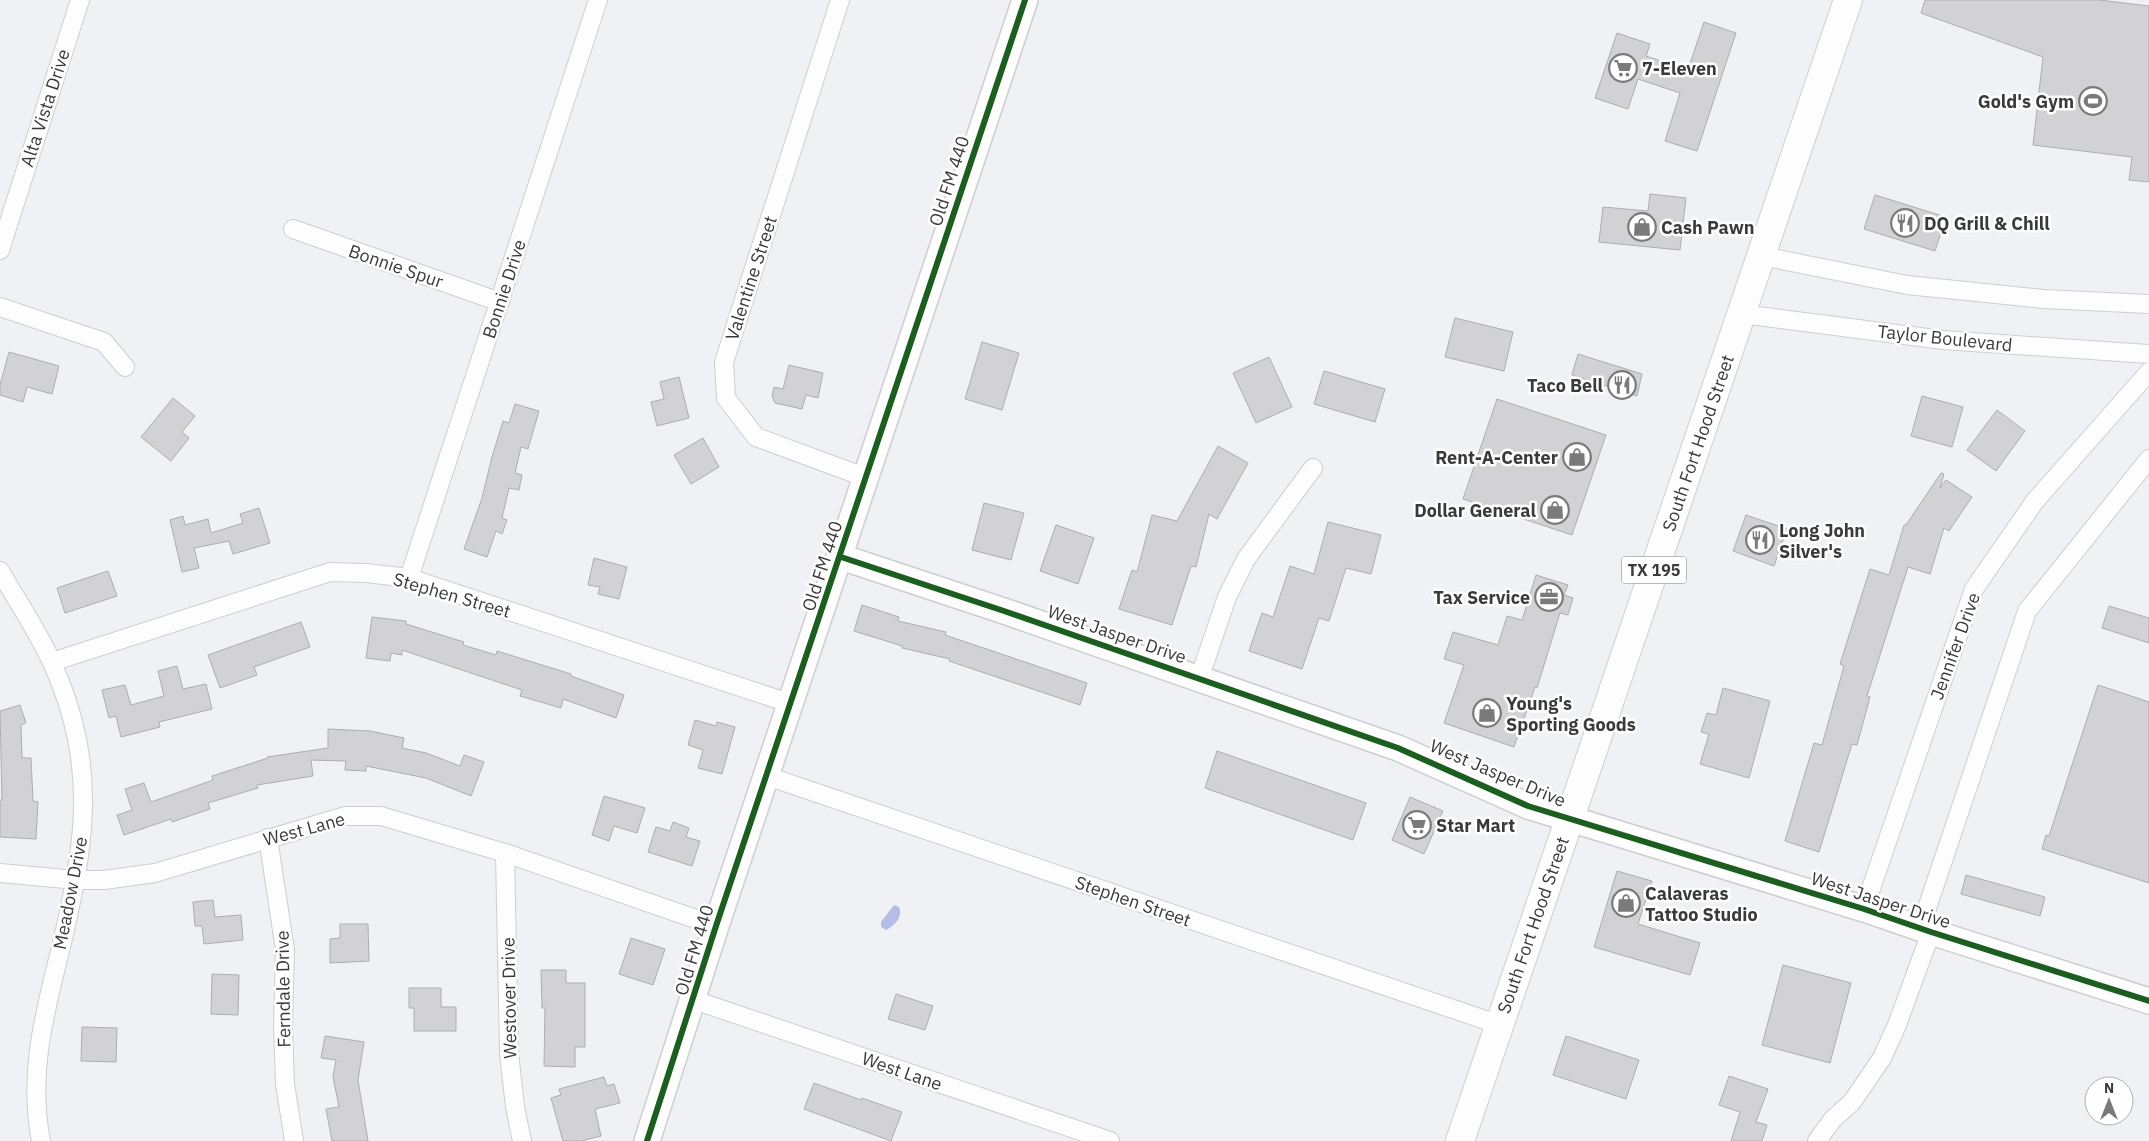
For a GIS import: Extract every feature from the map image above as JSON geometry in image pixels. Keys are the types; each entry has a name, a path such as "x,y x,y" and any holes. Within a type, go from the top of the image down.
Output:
{"highway":[{"name":"South Fort Hood Street","path":"1460,1141 1848,0"}],"street":[{"name":"Alta Vista Drive","path":"5,216 80,0"},
{"name":"Bonnie Drive","path":"409,578 598,0"},
{"name":"Valentine Street","path":"840,0 724,362 726,398 756,437 867,478"},
{"name":"Old FM 440","path":"647,1141 694,1000 716,926 792,704 1025,0"},
{"path":"0,250 5,216"},
{"name":"Bonnie Spur","path":"293,230 500,302"},
{"path":"1762,256 1907,285 2044,300 2149,304"},
{"path":"0,307 104,342 125,367"},
{"name":"Taylor Boulevard","path":"1742,314 1943,340 2149,354"},
{"name":"Jennifer Drive","path":"1864,909 1974,589 2035,500 2149,372"},
{"path":"1818,1141 1833,1119 1852,1102 1882,1058 1897,1025 2027,611 2149,459"},
{"path":"1199,679 1227,597 1246,559 1313,468"},
{"name":"West Jasper Drive","path":"840,557 1014,614 1398,748 1441,766 1494,792 1569,820 1864,909 2149,1001"},
{"name":"Meadow Drive","path":"0,571 52,662 67,701 80,748 84,792 82,844 76,880 46,1001 38,1043 37,1094 41,1141"},
{"name":"Stephen Street","path":"52,662 330,572 366,573 409,578 792,704"},
{"name":"Stephen Street","path":"767,776 1500,1025"},
{"name":"West Lane","path":"0,873 76,880 104,880 155,873 346,816 381,816 505,853 716,926"},
{"name":"Ferndale Drive","path":"268,838 285,950 283,1027 285,1084 294,1141"},
{"name":"Westover Drive","path":"505,853 509,1053 515,1107 522,1141"},
{"name":"West Lane","path":"694,1000 1110,1141"}],"water":[{"path":"894,905 899,907 900,914 895,923 886,930 881,927 881,922"}],"building":[{"name":"Gold's Gym","path":"1925,0 2099,0 2149,6 2149,182 2129,180 2132,157 2033,145 2043,57 1921,13"},
{"path":"1704,22 1736,33 1697,151 1665,141 1680,93 1638,79 1628,109 1595,98 1617,33 1650,44 1646,56 1688,70"},
{"name":"Cash Pawn","path":"1650,194 1686,198 1680,250 1599,242 1603,207 1648,211"},
{"name":"DQ Grill & Chill","path":"1875,195 1946,217 1935,251 1864,229"},
{"path":"1455,318 1513,332 1504,371 1445,357"},
{"path":"982,342 1019,353 1002,410 965,399"},
{"path":"9,352 59,366 52,394 27,387 23,402 0,395 0,385"},
{"name":"Taco Bell","path":"1578,354 1642,374 1637,396 1572,375"},
{"path":"1269,357 1292,407 1256,423 1233,373"},
{"path":"789,365 823,373 818,398 806,395 802,409 775,403 772,396 774,387 783,389"},
{"path":"1324,371 1385,389 1375,422 1314,404"},
{"path":"679,377 689,418 657,426 651,402 664,399 660,382"},
{"path":"1922,396 1963,407 1952,447 1911,436"},
{"path":"173,398 195,416 182,432 189,438 171,461 141,437"},
{"path":"1497,399 1606,435 1572,535 1463,499"},
{"path":"515,404 539,411 528,449 521,447 515,473 522,475 519,490 509,488 502,518 507,520 502,534 496,531 487,557 464,549 482,498 503,421 509,423"},
{"path":"1997,410 2025,431 1996,471 1967,450"},
{"path":"703,438 719,467 691,484 674,455"},
{"path":"1218,446 1248,463 1217,519 1209,514 1196,567 1191,566 1172,625 1119,609 1132,570 1137,572 1152,515 1177,521"},
{"path":"1941,473 1944,474 1940,488 1946,480 1972,497 1949,531 1944,528 1930,574 1908,567 1867,696 1870,697 1857,745 1852,744 1819,852 1785,841 1814,743 1822,745 1844,666 1840,664 1870,569 1889,575 1904,525 1906,525"},
{"path":"984,503 1024,513 1011,560 972,550"},
{"path":"259,508 270,543 233,554 229,541 194,548 199,568 182,572 170,520 183,516 185,525 208,519 211,533 243,523 240,514"},
{"name":"Long John Silver's","path":"1746,515 1787,529 1774,566 1733,551"},
{"path":"1328,522 1381,535 1371,574 1346,568 1329,621 1319,618 1302,669 1249,651 1262,613 1273,617 1290,566 1314,574"},
{"path":"1056,525 1094,538 1078,584 1040,571"},
{"path":"594,558 627,567 619,599 598,594 600,587 588,585"},
{"path":"108,571 117,596 65,613 57,588"},
{"path":"1536,575 1568,585 1564,595 1573,598 1568,615 1560,613 1537,688 1535,687 1514,747 1444,723 1464,665 1444,659 1453,632 1498,645 1507,616 1522,620"},
{"path":"862,605 899,617 898,621 946,632 945,635 1087,683 1080,705 949,661 950,659 902,648 902,646 854,631"},
{"path":"2109,606 2149,618 2149,643 2102,628"},
{"path":"372,617 406,621 406,624 464,642 463,645 496,655 497,651 571,674 571,676 624,695 616,718 563,699 561,708 520,696 522,690 402,650 402,655 391,653 390,661 366,658"},
{"path":"301,622 310,647 254,667 257,675 220,688 208,655"},
{"path":"177,666 183,689 206,684 212,709 159,722 160,727 121,737 116,716 109,718 102,690 125,685 131,705 164,696 158,671"},
{"path":"2098,685 2149,702 2149,883 2042,849 2046,835 2049,836"},
{"path":"1723,688 1770,701 1749,778 1700,764 1709,734 1701,732 1707,713 1716,715"},
{"path":"20,705 26,723 21,725 22,758 31,758 33,801 38,802 36,839 0,837 0,800 2,800 0,711"},
{"path":"695,720 716,726 717,722 735,727 722,774 698,768 703,750 688,745"},
{"path":"328,729 370,731 404,738 402,748 426,753 460,766 464,755 484,762 471,796 426,778 366,766 366,771 345,770 346,761 311,760 313,776 257,785 258,788 208,803 210,809 172,822 171,819 124,835 117,815 132,810 125,789 144,783 151,802 213,780 212,776 267,757 328,748"},
{"path":"1217,751 1366,803 1353,840 1205,788"},
{"path":"604,796 645,808 637,833 614,826 609,841 592,835"},
{"name":"Star Mart","path":"1410,797 1443,811 1424,854 1392,840"},
{"path":"673,822 689,828 686,837 700,841 692,866 648,852 656,827 670,831"},
{"path":"1617,871 1652,881 1638,924 1700,943 1690,975 1594,947"},
{"path":"1966,875 2045,897 2040,916 1961,894"},
{"path":"213,900 215,917 241,915 243,940 204,944 202,926 195,926 193,902"},
{"path":"340,924 368,924 369,961 330,963 330,939 340,938"},
{"path":"631,938 665,949 653,985 619,974"},
{"path":"1783,965 1851,983 1830,1063 1762,1045"},
{"path":"541,970 566,970 566,983 585,983 585,1047 575,1047 575,1067 544,1066 545,1008 542,1008"},
{"path":"212,974 239,975 238,1015 211,1014"},
{"path":"409,988 441,988 441,1007 456,1007 456,1031 414,1031 414,1008 409,1008"},
{"path":"896,994 933,1006 925,1030 888,1019"},
{"path":"82,1027 117,1028 116,1062 81,1061"},
{"path":"325,1036 364,1042 358,1080 368,1141 332,1141 326,1109 339,1107 333,1077 336,1060 321,1058"},
{"path":"1566,1036 1639,1060 1626,1099 1553,1075"},
{"path":"1729,1076 1768,1089 1756,1122 1767,1125 1762,1141 1731,1141 1740,1112 1719,1105"},
{"path":"604,1077 607,1086 614,1084 620,1103 595,1109 601,1136 581,1141 563,1141 551,1098 561,1095 559,1089"},
{"path":"814,1083 902,1112 891,1141 804,1109"}],"cycle path":[{"path":"647,1141 716,926 1025,0"},
{"path":"841,557 1004,611 1398,748 1528,806 1864,909 2149,1001"}],"place":[{"name":"7-Eleven","path":"1623,68"},
{"name":"Gold's Gym","path":"2093,101"},
{"name":"DQ Grill & Chill","path":"1905,223"},
{"name":"Cash Pawn","path":"1642,227"},
{"name":"Taco Bell","path":"1622,385"},
{"name":"Rent-A-Center","path":"1577,457"},
{"name":"Dollar General","path":"1555,510"},
{"name":"Long John Silver's","path":"1760,540"},
{"name":"Tax Service","path":"1549,597"},
{"name":"Young's Sporting Goods","path":"1487,713"},
{"name":"Star Mart","path":"1417,825"},
{"name":"Calaveras Tattoo Studio","path":"1626,903"}]}
